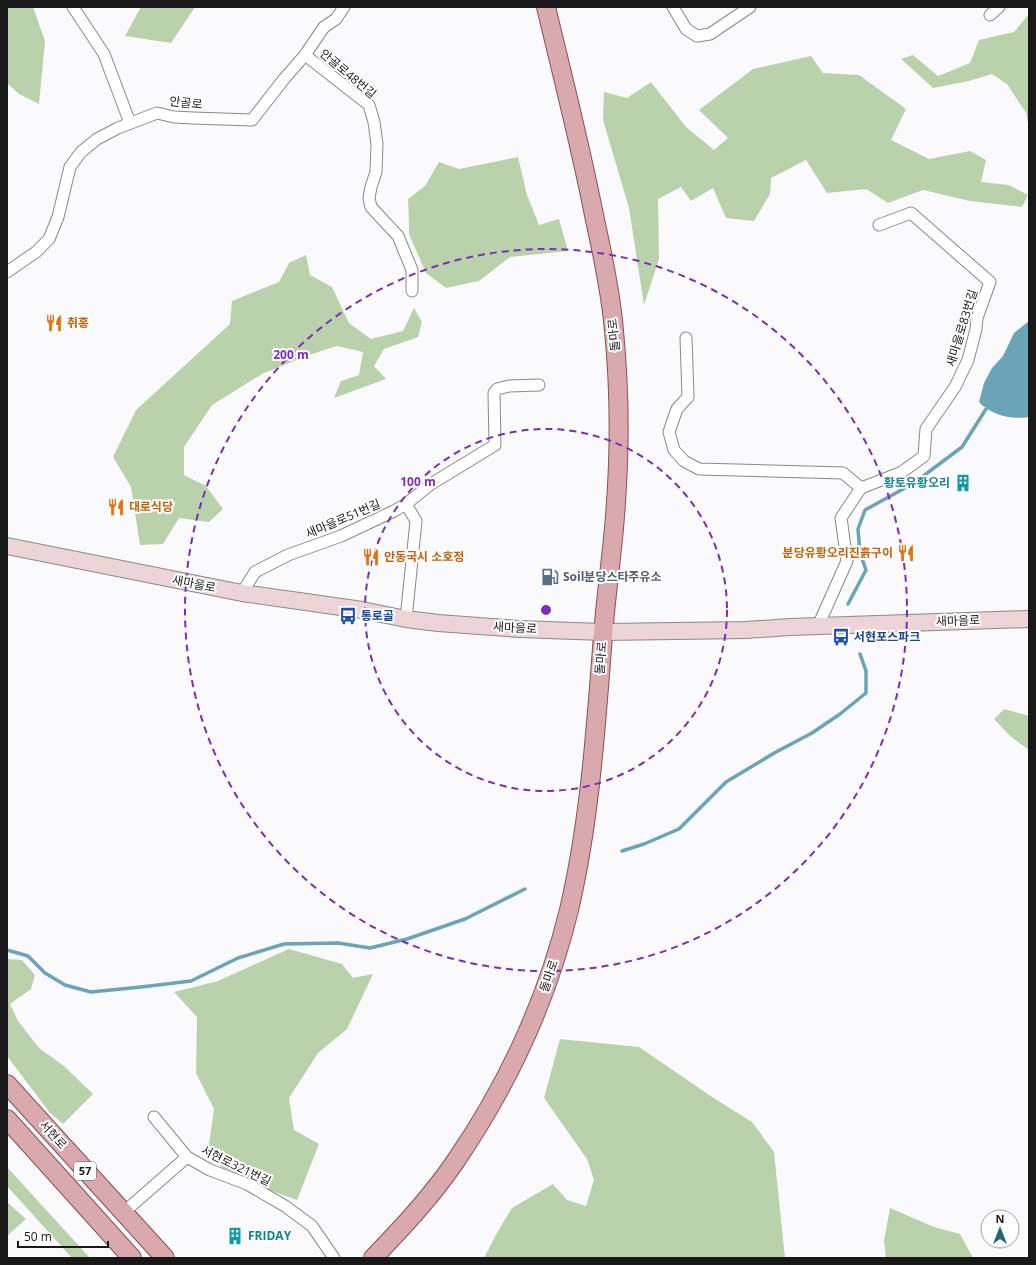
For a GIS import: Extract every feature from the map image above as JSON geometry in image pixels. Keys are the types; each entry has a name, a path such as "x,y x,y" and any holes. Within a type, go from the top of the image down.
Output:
{"main road":[{"name":"돌마로","path":"373,1258 436,1188 468,1141 499,1090 513,1061 535,1014 550,974 568,914 580,858 588,805 615,514 619,395 614,327 603,259 579,142 546,7"},
{"name":"서현로","path":"7,1084 165,1258"},
{"name":"서현로","path":"7,1119 132,1258"}],"street":[{"path":"73,7 104,54 130,123"},
{"name":"안골로","path":"7,272 36,252 49,239 58,217 70,167 81,152 97,139 118,128 157,113 174,117 252,120 305,55 324,27 336,19 344,7"},
{"path":"673,7 686,29 697,36 710,34 750,7"},
{"path":"990,15 999,7"},
{"name":"안골로48번길","path":"305,55 369,105 374,122 377,144 376,172 369,198 371,208 398,236 412,270 412,291"},
{"name":"새마을로83번길","path":"862,488 902,472 924,456 926,429 955,387 965,367 976,329 977,318 990,282 911,213 879,224"},
{"path":"686,338 688,397 677,409 669,432 674,450 684,461 699,469 843,473 862,488 842,518 847,561 818,626"},
{"name":"새마을로51번길","path":"242,593 255,572 288,556 340,536 394,511 406,504 431,484 495,445 494,393 497,389 509,386 539,385"},
{"path":"406,504 416,521 406,619"},
{"name":"새마을로","path":"7,546 242,593 362,610 406,619 519,629 603,632 746,630 790,627 1029,619"},
{"path":"154,1117 188,1157"},
{"name":"서현로321번길","path":"123,1213 188,1157 210,1170 247,1184 285,1206 312,1226 334,1258"}],"green space":[{"path":"7,7 33,7 45,41 39,104 19,94 7,83"},
{"path":"141,7 195,7 171,43 125,36"},
{"path":"1029,14 1029,129 1026,113 1007,84 992,74 969,81 933,88 901,59 913,55 938,76 970,63 979,40 1014,32"},
{"path":"811,56 823,73 859,75 906,109 891,140 929,159 970,151 986,160 981,182 1009,185 1028,195 1022,207 970,201 923,190 888,203 866,189 827,193 806,160 771,178 770,194 754,221 726,218 713,188 691,201 681,187 658,199 659,259 644,305 629,208 603,120 604,92 627,98 651,82 686,127 714,150 728,138 699,110 753,69"},
{"path":"518,157 527,195 539,225 559,219 568,251 510,257 479,281 446,288 426,273 409,234 408,199 425,186 439,162 459,169"},
{"path":"306,255 310,275 332,287 349,323 371,339 403,331 414,308 422,322 418,337 384,349 374,366 386,379 334,398 341,381 359,375 363,352 337,346 309,355 262,374 212,405 184,447 184,475 206,486 223,509 209,522 179,518 163,544 140,545 131,487 113,457 136,410 230,324 232,301 279,282 289,263"},
{"path":"1004,709 1029,716 1029,750 1010,736 994,719"},
{"path":"289,949 342,964 353,978 373,974 347,1029 318,1053 289,1098 294,1130 319,1144 297,1200 228,1175 208,1151 214,1109 196,1073 197,1017 174,992 218,981"},
{"path":"7,959 22,960 35,975 31,989 10,1004 18,1021 39,1048 64,1066 93,1094 63,1124 50,1113 7,1056"},
{"path":"560,1039 639,1047 712,1097 752,1122 774,1152 785,1258 484,1258 512,1208 553,1184 567,1200 586,1206 594,1180 587,1159 544,1098"},
{"path":"7,1167 90,1258 72,1258 7,1186"},
{"path":"7,1202 26,1219 7,1236"},
{"path":"890,1208 934,1227 960,1234 973,1258 886,1258 884,1241"}],"water":[{"path":"1029,321 1029,417 1015,418 1002,416 989,410 979,402 984,383 992,368 1003,356 1014,333"}],"waterway":[{"path":"848,604 866,570 860,553 858,529 865,510 914,483 962,447 986,409"},
{"path":"622,851 644,844 679,829 726,782 776,752 812,733 840,714 866,693 866,671 860,654"},
{"path":"7,950 28,956 45,973 65,985 91,992 141,987 191,981 238,958 284,944 338,943 370,948 407,939 465,919 525,889"}],"place":[{"name":"취홍","path":"54,323"},
{"name":"황토유황오리","path":"963,483"},
{"name":"대로식당","path":"116,507"},
{"name":"분당유황오리진흙구이","path":"906,553"},
{"name":"안동국시 소호정","path":"371,557"},
{"name":"Soil분당스타주유소","path":"550,577"},
{"name":"통로골","path":"348,616"},
{"name":"서현포스파크","path":"841,637"},
{"name":"FRIDAY","path":"235,1236"}]}
